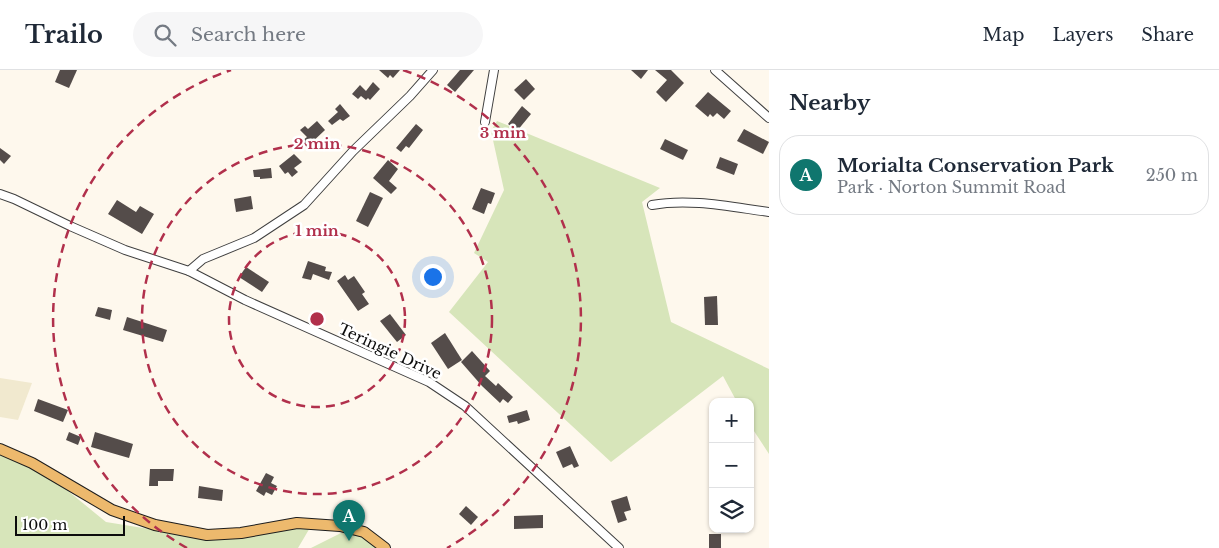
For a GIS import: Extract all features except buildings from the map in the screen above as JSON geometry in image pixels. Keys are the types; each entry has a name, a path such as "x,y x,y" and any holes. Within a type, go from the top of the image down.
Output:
{"main road":[{"path":"0,450 32,463 112,510 155,526 207,535 241,533 297,523 340,526 364,532 385,548"}],"street":[{"path":"189,271 203,259 254,238 304,205 353,151 410,96 433,70"},
{"path":"485,122 494,70"},
{"path":"715,70 769,118"},
{"name":"Teringie Drive","path":"0,194 125,250 189,271 245,300 429,382 465,406 619,548"},
{"path":"652,205 667,202 706,204 769,212"}],"shaded area":[{"path":"0,378 32,383 18,420 0,417"}],"green space":[{"path":"497,121 660,188 642,202 671,322 769,369 769,454 754,431 754,398 735,398 723,376 611,462 449,312 488,262 474,253 504,190 491,131"},
{"path":"0,455 25,464 57,482 106,522 211,539 311,526 298,548 0,548"},
{"path":"345,531 369,535 379,548 311,548"}],"place":[{"name":"Morialta Conservation Park","path":"349,541"}]}
